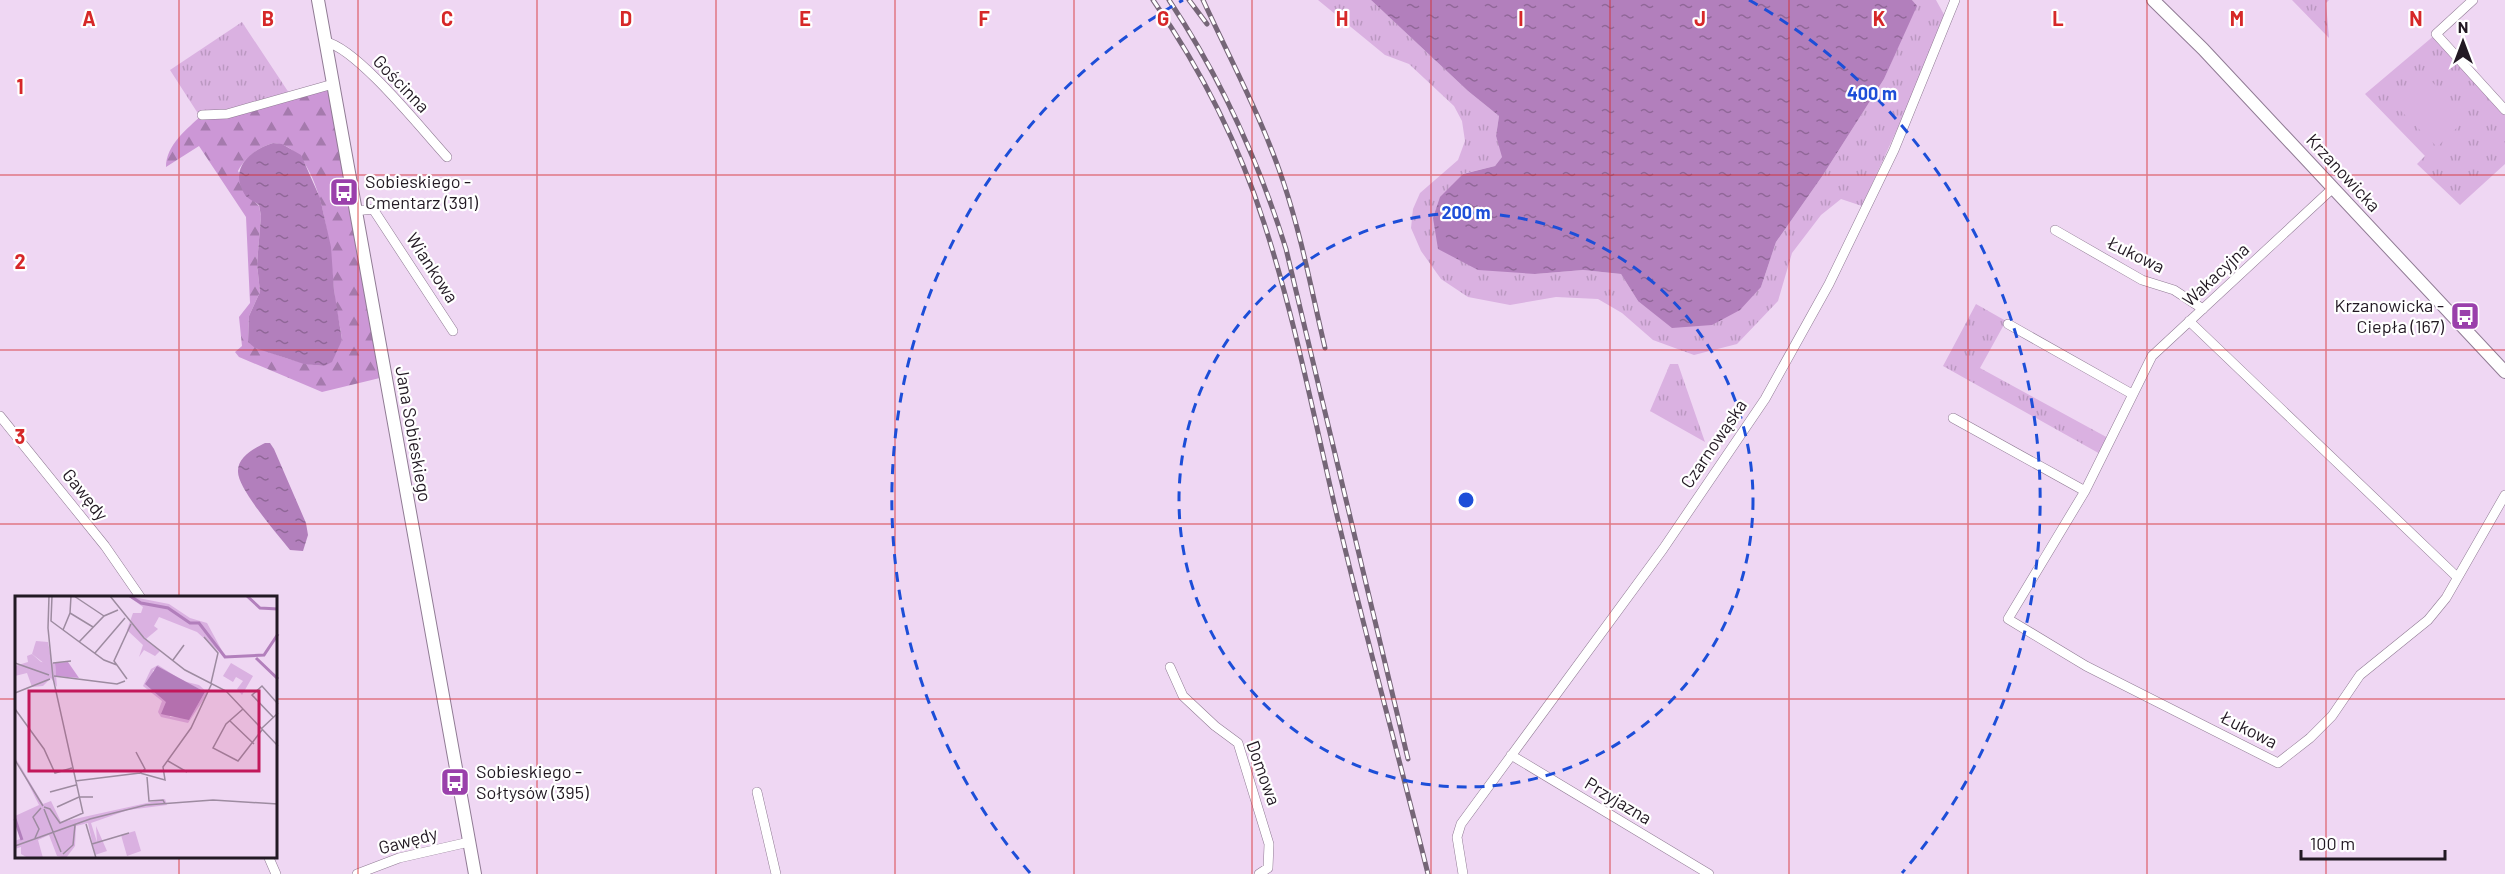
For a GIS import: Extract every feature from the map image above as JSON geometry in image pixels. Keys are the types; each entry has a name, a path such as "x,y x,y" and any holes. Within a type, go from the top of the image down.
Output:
{"street":[{"name":"Jana Sobieskiego","path":"318,0 476,874"},
{"name":"Czarnowąska","path":"1463,874 1457,846 1458,828 1663,549 1765,399 1829,284 1894,150 1955,0"},
{"name":"Krzanowicka","path":"2153,0 2203,49 2505,372"},
{"path":"2473,0 2436,34 2505,110"},
{"name":"Gościnna","path":"326,42 339,46 384,87 447,157"},
{"path":"202,115 214,116 243,110 333,84"},
{"name":"Wakacyjna","path":"2008,619 2085,491 2152,356 2332,188"},
{"name":"Wiankowa","path":"355,211 373,209 453,331"},
{"name":"Łukowa","path":"2055,230 2142,280 2174,290 2203,309"},
{"path":"2190,321 2457,577"},
{"path":"2008,324 2132,394"},
{"name":"Gawędy","path":"0,416 105,546 140,596"},
{"path":"1953,418 2085,491"},
{"name":"Łukowa","path":"2008,619 2086,666 2278,763 2310,738 2332,716 2360,675 2428,620 2445,598 2505,495"},
{"name":"Domowa","path":"1170,667 1183,696 1215,726 1238,743 1269,844 1268,868 1259,874"},
{"name":"Przyjazna","path":"1511,755 1709,874"},
{"path":"757,792 776,874"},
{"name":"Gawędy","path":"357,874 399,858 469,842"},
{"path":"269,859 276,874"}],"green space":[{"path":"1318,0 1371,0 1468,91 1499,116 1496,136 1503,156 1495,166 1462,174 1535,274 1583,270 1621,274 1638,301 1761,287 1776,242 1823,175 1884,79 1916,6 1912,0 1936,0 1947,20 1862,206 1841,199 1821,215 1792,253 1778,301 1737,344 1694,355 1653,340 1622,313 1598,299 1556,297 1510,305 1468,297 1441,279 1421,251 1411,228 1413,209 1420,193 1458,160 1465,141 1462,121 1454,106 1409,64 1385,55"},
{"path":"2292,0 2329,0 2326,3 2329,38"},
{"path":"242,22 291,96 202,115 197,112 170,70"},
{"path":"2436,34 2505,110 2505,164 2460,205 2417,164 2425,156 2365,94"},
{"path":"2425,75 2468,117 2437,147 2394,104"},
{"path":"333,84 384,377 322,392 239,357 235,352 242,346 239,317 250,303 246,217 199,146 166,167 173,145 184,132 202,115 214,115","holes":["273,143 290,149 303,162 314,181 321,203 330,251 335,303 342,340 324,366 285,358 248,342 249,316 260,292 257,264 261,216 259,206 253,200 238,171 248,157 268,145"]},
{"path":"1976,304 2006,321 1980,368 2110,439 2102,455 1943,366"},
{"path":"1670,364 1678,364 1705,442 1650,411"}],"water":[{"path":"1371,0 1912,0 1917,6 1884,79 1823,175 1776,242 1761,287 1740,310 1712,325 1672,328 1638,301 1621,274 1583,270 1535,274 1478,270 1438,249 1433,218 1440,197 1463,174 1495,166 1502,157 1496,136 1499,116 1468,91"},
{"path":"273,143 282,144 301,155 320,198 331,247 334,290 342,340 332,362 324,366 304,364 255,348 248,342 249,316 260,292 257,264 261,216 259,205 243,192 239,173 252,154"},
{"path":"265,443 270,443 274,449 306,523 308,535 303,551 290,550 260,512 240,480 238,467 240,462 247,454"}],"railway":[{"path":"1153,0 1187,52 1217,107 1243,164 1264,223 1295,335 1350,568 1428,874"},
{"path":"1169,0 1205,59 1236,120 1263,183 1286,249 1408,759"},
{"path":"1189,0 1207,24"},
{"path":"1203,0 1257,114 1276,160 1301,245 1325,348"}],"place":[{"name":"Sobieskiego - Cmentarz (391)","path":"344,192"},
{"name":"Krzanowicka - Ciepła (167)","path":"2465,316"},
{"name":"Sobieskiego - Sołtysów (395)","path":"455,782"}]}
